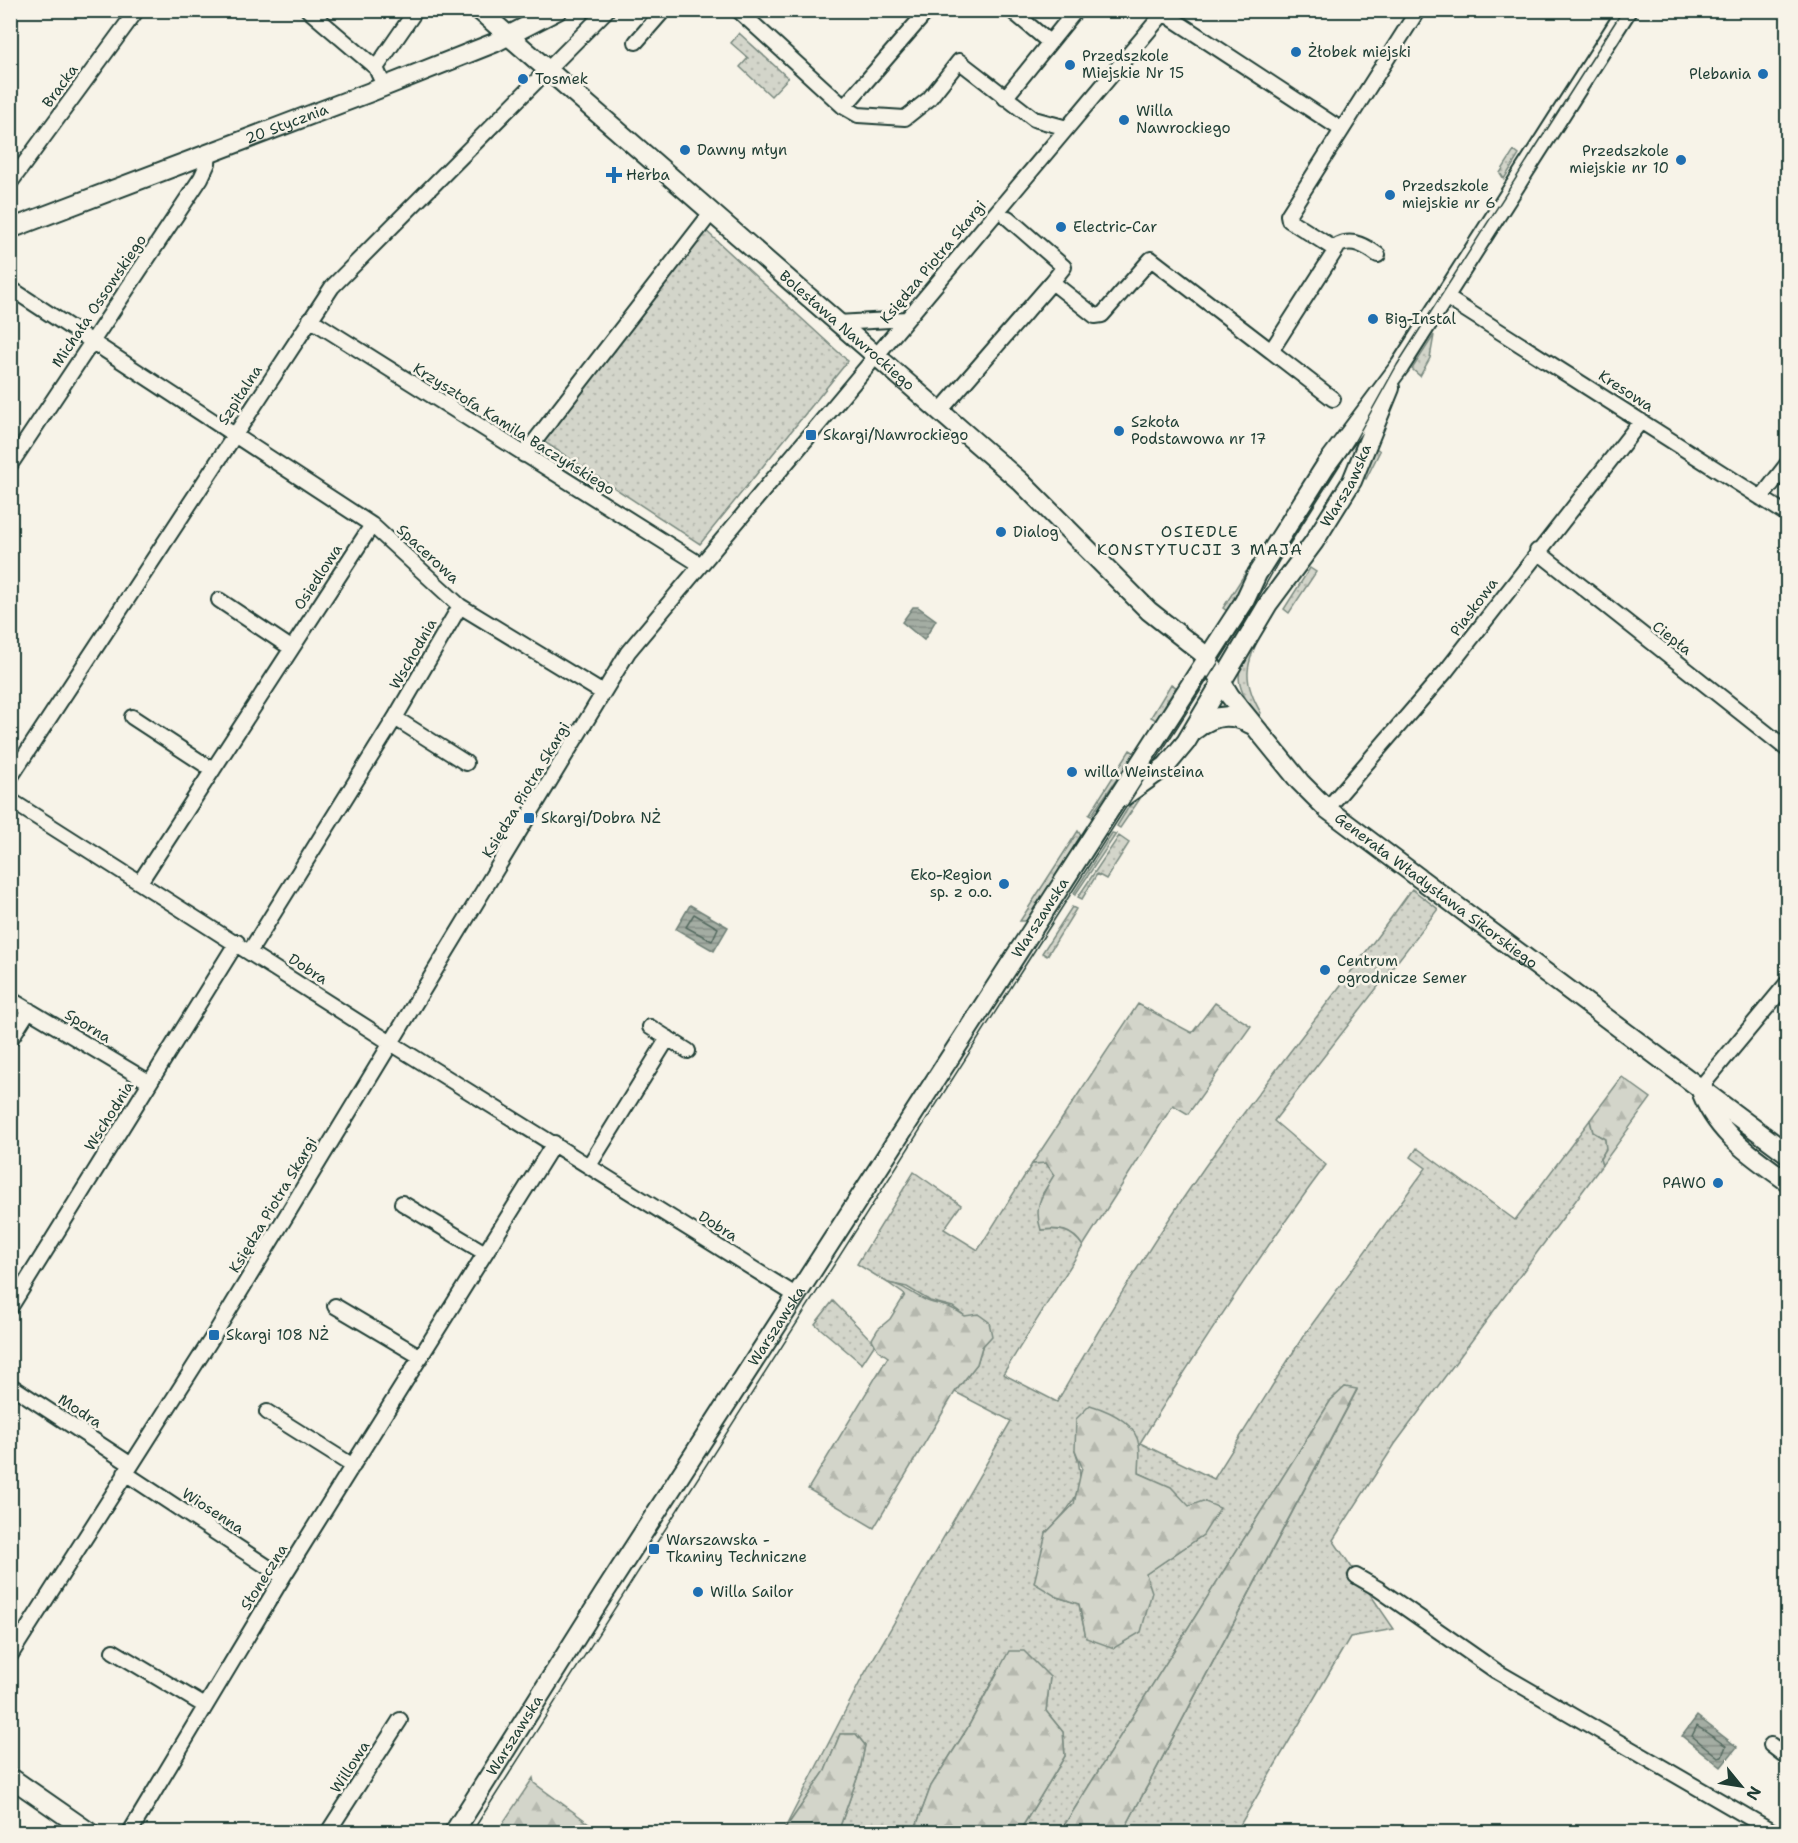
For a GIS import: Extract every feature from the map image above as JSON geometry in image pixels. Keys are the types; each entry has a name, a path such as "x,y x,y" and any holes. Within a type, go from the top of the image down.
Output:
{"street":[{"name":"Bracka","path":"10,183 137,10"},
{"path":"308,10 376,68 384,86"},
{"path":"376,68 416,10"},
{"name":"Bolesława Nawrockiego","path":"479,10 1022,482 1149,611 1208,658"},
{"name":"20 Stycznia","path":"10,229 384,86 509,36 558,10"},
{"name":"Szpitalna","path":"10,777 332,287 607,10"},
{"path":"636,42 664,10"},
{"path":"738,10 844,107 858,115 905,118 929,99 959,61 1034,119 1067,128"},
{"path":"844,107 928,10"},
{"path":"1011,10 1049,42"},
{"path":"1005,98 1076,10"},
{"path":"1336,249 1287,218 1418,10"},
{"name":"Warszawska","path":"454,1833 605,1592 1101,820 1244,602 1257,574 1326,465 1400,366 1627,10"},
{"path":"1163,12 1342,130"},
{"name":"Księdza Piotra Skargi","path":"10,1656 208,1343 628,652 1163,12"},
{"name":"Michała Ossowskiego","path":"10,465 201,178 208,163 209,153"},
{"path":"524,455 711,213"},
{"path":"940,411 1064,267 1008,218"},
{"path":"1271,351 1336,249 1346,242 1361,244 1378,255"},
{"path":"1052,282 1098,317 1151,259 1333,399"},
{"name":"Spacerowa","path":"10,288 372,525 460,606 603,693"},
{"name":"Kresowa","path":"1444,296 1788,515"},
{"name":"Krzysztofa Kamila Baczyńskiego","path":"310,319 701,565"},
{"path":"837,323 907,319"},
{"name":"Warszawska","path":"1101,820 1126,795 1174,758 1192,733 1275,593 1314,542 1352,481 1400,366"},
{"name":"Piaskowa","path":"1327,809 1446,671 1537,551 1641,421"},
{"path":"1761,498 1788,463"},
{"name":"Osiedlowa","path":"140,882 372,525"},
{"name":"Ciepła","path":"1537,551 1788,750"},
{"path":"219,600 291,648"},
{"name":"Wschodnia","path":"250,951 395,718 460,606"},
{"name":"Generała Władysława Sikorskiego","path":"1208,658 1221,683 1254,726 1300,782 1327,809 1788,1154"},
{"path":"1192,733 1210,720 1223,716 1237,717 1254,726"},
{"path":"132,717 213,770"},
{"path":"395,718 466,763"},
{"name":"Dobra","path":"10,800 237,942 391,1043 590,1164 797,1296"},
{"name":"Wschodnia","path":"10,1308 237,942"},
{"path":"1700,1088 1788,982"},
{"name":"Sporna","path":"10,999 149,1082"},
{"path":"10,1040 29,1010"},
{"path":"650,1027 688,1051"},
{"path":"590,1164 668,1038"},
{"name":"Generała Władysława Sikorskiego","path":"1700,1088 1705,1105 1722,1130 1788,1182"},
{"name":"Słoneczna","path":"130,1833 283,1577 554,1143"},
{"path":"402,1203 485,1253"},
{"path":"335,1306 421,1357"},
{"name":"Modra","path":"10,1385 128,1469"},
{"path":"267,1412 353,1466"},
{"name":"Wiosenna","path":"128,1469 283,1577"},
{"path":"1356,1576 1377,1588 1496,1671 1774,1833"},
{"path":"112,1651 205,1706"},
{"name":"Willowa","path":"328,1833 400,1720"},
{"path":"1771,1745 1788,1758"},
{"path":"10,1777 89,1833"}],"green space":[{"path":"739,33 788,78 771,96 740,67 748,58 731,43"},
{"path":"1514,151 1519,155 1504,179 1500,173"},
{"path":"704,229 848,361 700,544 543,441"},
{"path":"1434,335 1430,358 1420,376 1412,369"},
{"path":"1373,446 1380,451 1366,479 1361,476"},
{"path":"1310,568 1316,572 1289,613 1284,609"},
{"path":"1246,572 1250,576 1227,611 1223,608"},
{"path":"1263,628 1253,651 1248,671 1250,690 1261,713 1258,717 1248,703 1239,681 1242,663"},
{"path":"1171,684 1176,687 1156,720 1151,717"},
{"path":"1130,750 1135,753 1091,816 1089,815"},
{"path":"1150,784 1120,828 1117,826 1136,795"},
{"path":"1078,831 1081,836 1027,921 1020,921"},
{"path":"1112,833 1116,834 1075,895 1074,893"},
{"path":"1119,836 1129,843 1106,879 1097,874 1082,899 1078,897"},
{"path":"1412,889 1438,909 1274,1121 1326,1165 1230,1302 1140,1443 1214,1479 1302,1338 1426,1168 1411,1157 1417,1148 1515,1220 1590,1120 1593,1132 1605,1139 1606,1149 1600,1159 1602,1165 1395,1444 1333,1540 1394,1629 1350,1637 1236,1832 1123,1832 1357,1390 1345,1387 1331,1400 1060,1832 1019,1832 1065,1756 1063,1732 1046,1711 1050,1677 999,1668 967,1729 931,1786 914,1832 838,1832 860,1770 865,1745 856,1734 840,1734 825,1771 783,1832 862,1678 1011,1421 955,1392 977,1364 982,1347 991,1336 953,1307 930,1301 907,1287 888,1283 857,1264 914,1172 961,1205 944,1229 978,1250 1032,1164 1046,1163 1055,1175 1043,1193 1041,1230 1065,1231 1074,1236 1083,1246 1003,1374 1057,1402 1118,1299 1183,1198 1252,1102","holes":["1139,1443 1139,1473 1163,1485 1178,1496 1185,1503 1203,1535 1146,1574 1086,1637 1079,1604 1057,1597 1046,1533 1076,1496 1080,1476 1075,1450"]},
{"path":"1072,907 1076,909 1047,956 1042,953"},
{"path":"1215,1003 1251,1026 1188,1114 1173,1105 1083,1246 1079,1240 1065,1231 1041,1230 1038,1207 1054,1175 1046,1163 1032,1164 1138,1004 1192,1033"},
{"path":"1622,1077 1651,1098 1602,1165 1600,1159 1606,1149 1605,1139 1593,1132 1590,1120"},
{"path":"888,1283 900,1286 919,1297 965,1316 978,1314 989,1322 992,1336 982,1347 977,1364 955,1392 874,1528 808,1489 888,1357 878,1350 872,1339 878,1329 890,1319 905,1295"},
{"path":"833,1301 875,1344 862,1364 815,1324"},
{"path":"1345,1387 1357,1389 1123,1832 1060,1832 1331,1400"},
{"path":"1090,1405 1113,1414 1132,1430 1140,1448 1139,1473 1171,1487 1189,1506 1203,1501 1220,1508 1203,1535 1146,1574 1152,1592 1141,1632 1114,1648 1086,1638 1079,1604 1057,1597 1034,1583 1046,1533 1074,1504 1082,1467 1075,1450 1076,1419"},
{"path":"1009,1651 1024,1651 1050,1677 1046,1711 1063,1732 1065,1756 1019,1832 914,1832 931,1786 967,1729"},
{"path":"840,1734 856,1734 865,1745 860,1770 838,1832 783,1832 825,1771"},
{"path":"533,1778 534,1783 601,1832 497,1832"}],"water":[{"path":"913,607 918,607 936,620 924,640 902,622"},
{"path":"690,905 728,927 714,951 676,929"},
{"path":"1697,1716 1737,1747 1721,1767 1682,1736"}],"tram line":[{"path":"472,1832 1248,616 1280,559 1353,444 1397,365 1623,10"}],"place":[{"name":"Żłobek miejski","path":"1296,52"},
{"name":"Przedszkole Miejskie Nr 15","path":"1070,65"},
{"name":"Plebania","path":"1763,74"},
{"name":"Tosmek","path":"523,79"},
{"name":"Willa Nawrockiego","path":"1124,120"},
{"name":"Dawny młyn","path":"685,150"},
{"name":"Przedszkole miejskie nr 10","path":"1681,160"},
{"name":"Herba","path":"614,175"},
{"name":"Przedszkole miejskie nr 6","path":"1390,195"},
{"name":"Electric-Car","path":"1061,227"},
{"name":"Big-Instal","path":"1373,319"},
{"name":"Szkoła Podstawowa nr 17","path":"1119,431"},
{"name":"Skargi/Nawrockiego","path":"811,435"},
{"name":"Dialog","path":"1001,532"},
{"name":"willa Weinsteina","path":"1072,772"},
{"name":"Skargi/Dobra NŻ","path":"529,818"},
{"name":"Eko-Region sp. z o.o.","path":"1004,884"},
{"name":"Centrum ogrodnicze Semer","path":"1325,970"},
{"name":"PAWO","path":"1718,1183"},
{"name":"Skargi 108 NŻ","path":"214,1335"},
{"name":"Warszawska - Tkaniny Techniczne","path":"654,1549"},
{"name":"Willa Sailor","path":"698,1592"}],"district":[{"name":"OSIEDLE KONSTYTUCJI 3 MAJA","path":"1200,540"}]}
